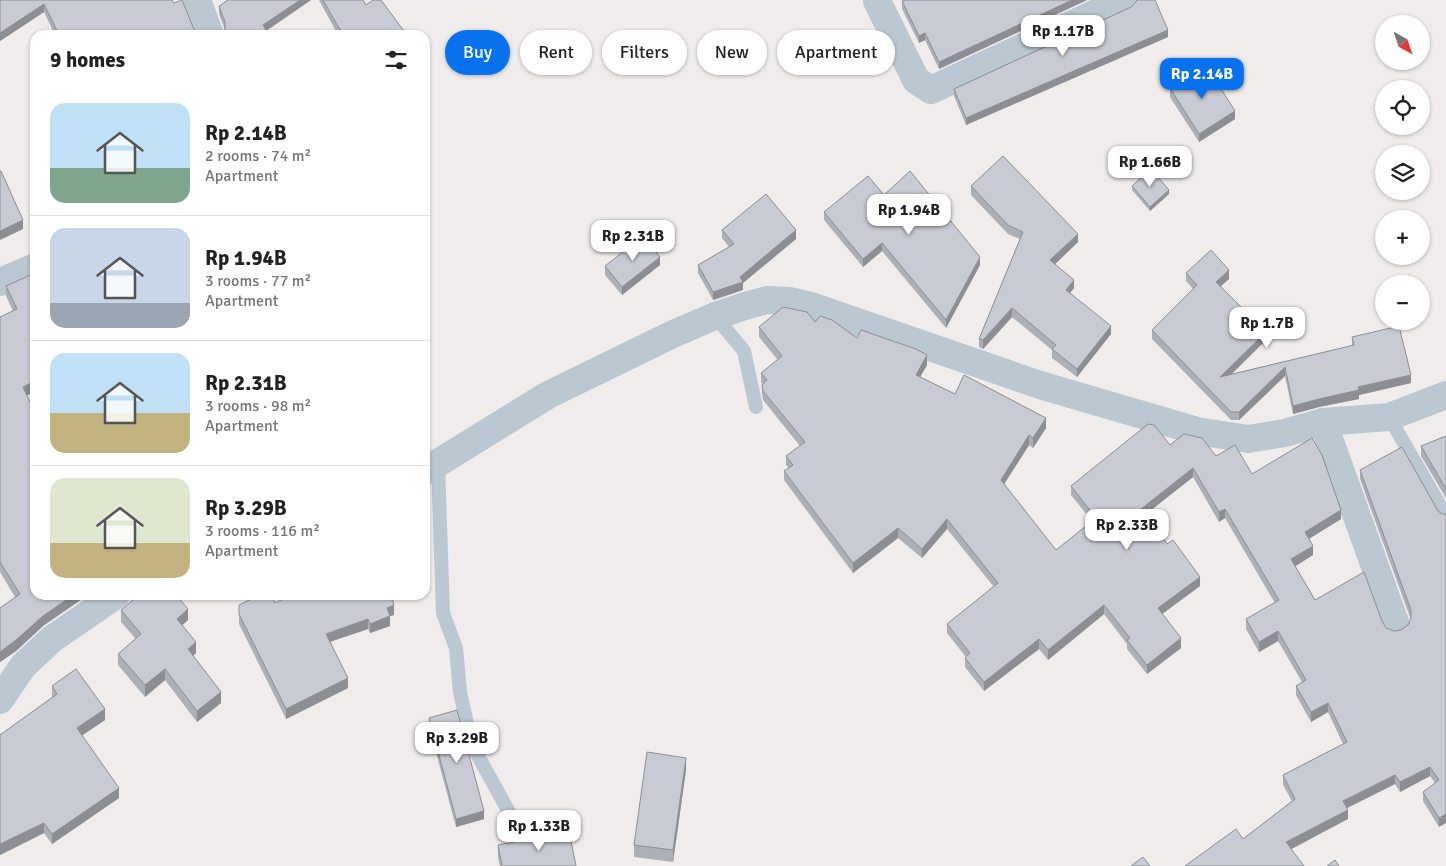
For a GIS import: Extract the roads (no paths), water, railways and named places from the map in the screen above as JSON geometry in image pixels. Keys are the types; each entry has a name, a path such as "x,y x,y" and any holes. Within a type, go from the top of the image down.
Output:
{"street":[{"path":"197,0 208,30"},
{"path":"878,0 916,80 931,90 1124,0"},
{"path":"0,282 30,269"},
{"path":"431,468 548,396 673,334 715,316 767,300 789,301 811,306 1040,385 1197,431 1248,439 1323,422 1389,416 1446,395"},
{"path":"1323,422 1396,625"},
{"path":"0,700 23,666 52,639 109,600"}],"lane":[{"path":"715,316 744,351 756,407"},
{"path":"1389,416 1446,516"},
{"path":"431,468 443,613 456,648 460,692 472,745 525,841"}]}
